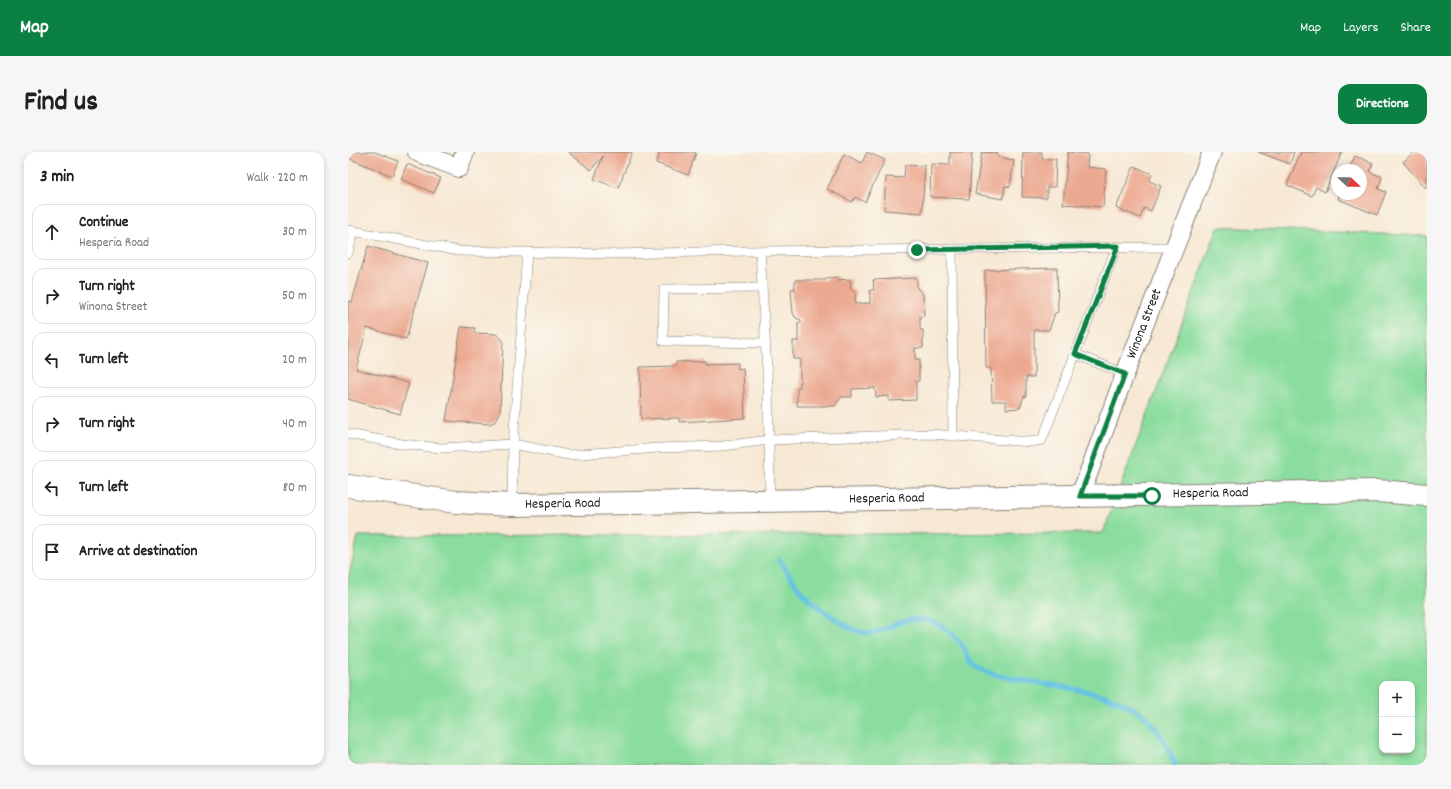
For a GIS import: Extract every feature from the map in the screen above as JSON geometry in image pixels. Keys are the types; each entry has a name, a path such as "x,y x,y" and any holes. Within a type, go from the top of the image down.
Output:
{"main road":[{"name":"Hesperia Road","path":"348,486 456,502 512,505 1378,491 1427,496"}],"street":[{"path":"417,152 459,168 466,152"},
{"name":"Winona Street","path":"1080,496 1125,374 1175,247 1208,153"}],"lane":[{"path":"348,252 351,231 459,251 613,254 1118,246 1175,247"},
{"path":"348,434 402,444 441,448 513,444 568,455 658,448 723,446 769,440 931,434 1030,442 1042,440 1118,246"},
{"path":"952,249 953,436"},
{"path":"760,251 769,440 770,502"},
{"path":"512,505 513,444 527,252"},
{"path":"762,288 664,290 663,341 765,343"},
{"path":"1075,354 1125,374"}],"green space":[{"path":"1218,227 1427,236 1427,765 348,765 348,580 358,536 1103,533"}],"building":[{"path":"348,152 375,152 398,161 392,176 348,158"},
{"path":"568,152 632,152 618,188 594,179 603,156 591,170"},
{"path":"660,152 696,153 688,175 656,163"},
{"path":"867,152 885,160 865,202 855,197 852,202 827,189 844,154 862,163"},
{"path":"950,152 972,152 969,199 930,197 931,164 950,165"},
{"path":"982,152 998,153 998,157 1014,160 1010,187 1005,186 1003,199 975,194"},
{"path":"1023,152 1042,152 1042,159 1056,159 1055,187 1047,187 1047,198 1022,197"},
{"path":"1068,152 1088,154 1087,167 1106,169 1103,207 1063,204"},
{"path":"1258,152 1294,152 1290,164"},
{"path":"1301,152 1315,152 1319,154 1320,152 1342,152 1337,164 1331,164 1331,178 1325,192 1316,187 1312,196 1287,185"},
{"path":"1414,152 1422,152 1427,157 1427,189 1403,162"},
{"path":"1355,156 1373,163 1370,172 1382,177 1378,189 1386,192 1377,215 1340,200 1367,200 1367,164 1352,164"},
{"path":"407,164 441,178 434,193 401,179"},
{"path":"905,165 925,166 922,213 884,210 886,177 904,178"},
{"path":"1134,166 1152,174 1149,181 1161,186 1151,211 1144,208 1140,218 1116,208"},
{"path":"368,246 428,263 406,339 367,328 356,369 409,383 400,414 348,399 348,301 352,302"},
{"path":"1057,268 1058,312 1055,313 1049,330 1034,330 1034,377 1026,377 1026,397 1024,396 1020,408 1006,409 1006,401 992,401 991,368 986,368 985,270"},
{"path":"838,277 838,280 850,279 851,290 855,290 855,304 870,303 870,290 874,290 873,280 917,278 917,288 923,294 924,316 920,316 920,330 923,330 923,348 915,348 915,360 919,360 919,381 916,381 916,400 889,401 889,396 876,397 875,388 852,389 852,397 841,397 835,406 797,406 797,388 800,387 800,359 793,359 793,341 798,341 798,323 801,323 801,320 796,318 793,313 791,289 795,289 795,280 826,280 826,278"},
{"path":"461,327 475,328 474,333 496,334 503,340 500,412 496,421 490,424 446,421"},
{"path":"705,361 705,364 738,363 738,369 743,368 745,418 679,422 679,418 641,419 640,367 676,366 676,362"}],"waterway":[{"path":"779,560 802,592 824,611 852,629 868,633 883,630 909,620 917,619 931,621 953,635 964,648 973,665 986,672 1009,678 1089,692 1123,703 1149,720 1164,741 1175,765"}],"route":[{"path":"917,250 1118,246 1075,354 1125,374 1080,496 1152,496"}]}
